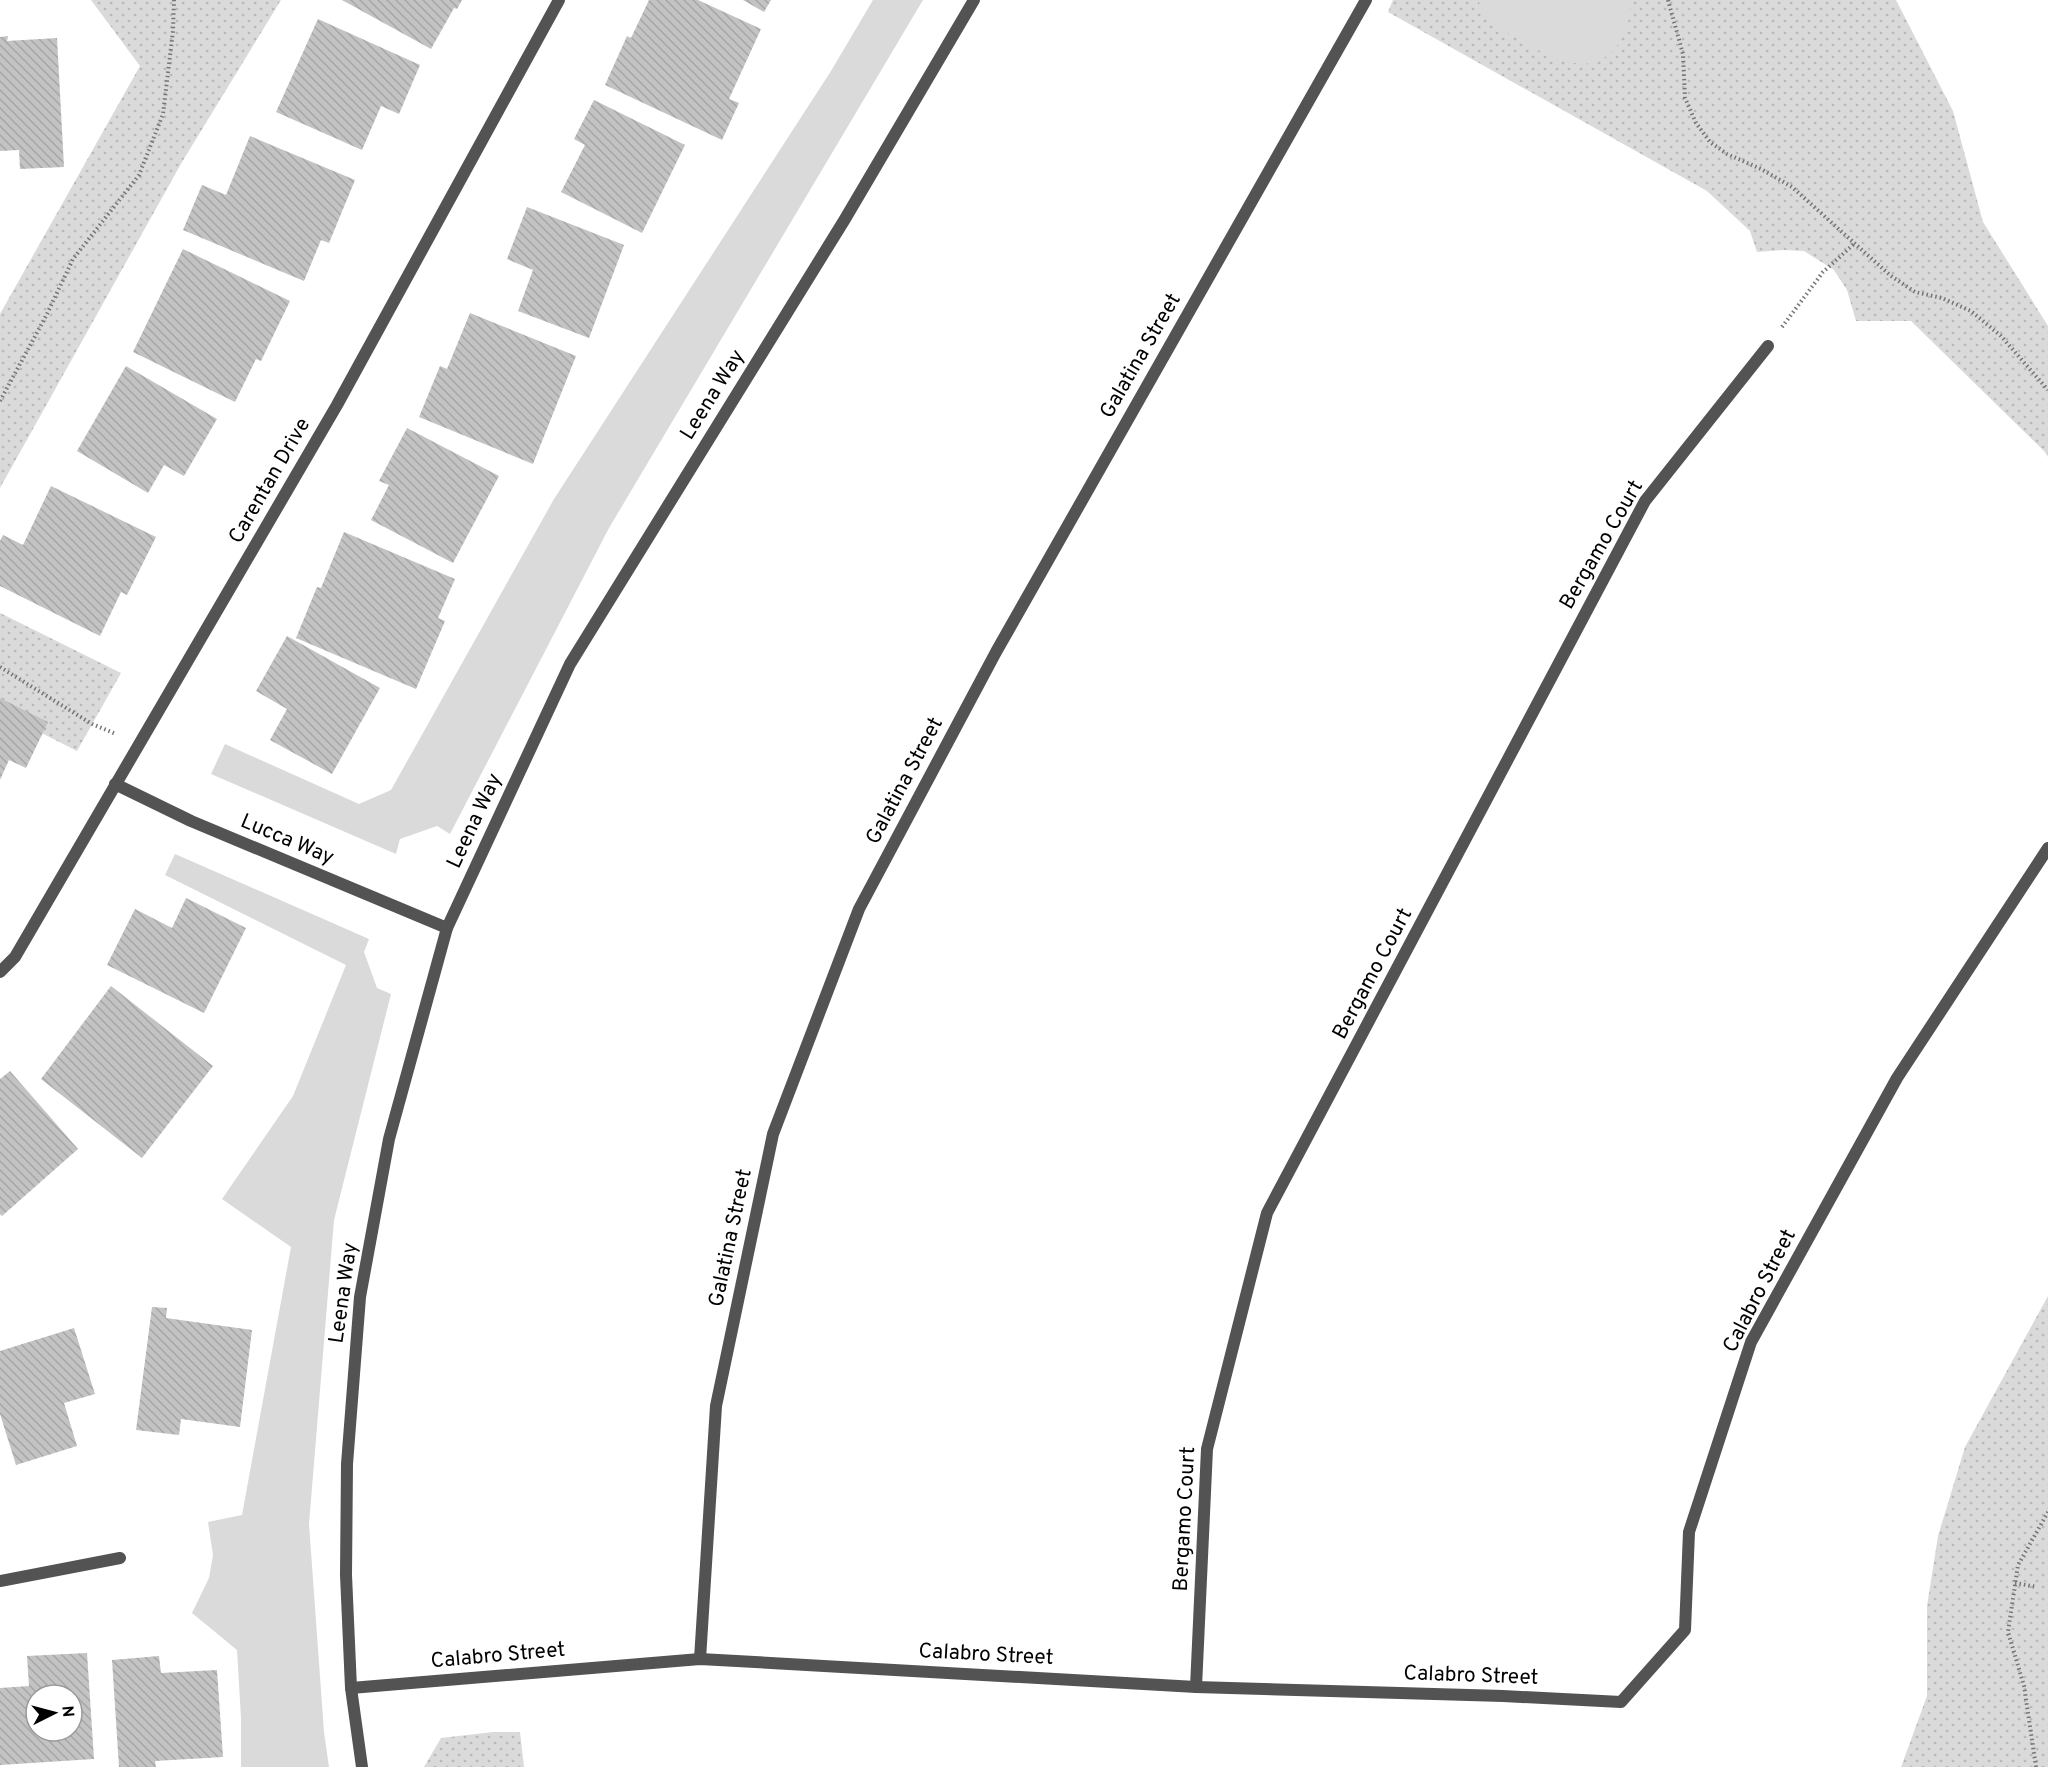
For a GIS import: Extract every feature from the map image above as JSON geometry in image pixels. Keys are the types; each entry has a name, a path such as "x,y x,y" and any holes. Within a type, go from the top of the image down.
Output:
{"street":[{"name":"Carentan Drive","path":"0,972 15,957 337,405 559,0"},
{"name":"Leena Way","path":"362,1767 351,1688 346,1575 347,1464 360,1298 389,1139 447,928 570,664 844,219 974,0"},
{"name":"Galatina Street","path":"700,1659 716,1406 773,1134 859,909 996,652 1366,0"},
{"name":"Bergamo Court","path":"1196,1687 1207,1449 1267,1213 1645,501 1768,346"},
{"name":"Lucca Way","path":"115,783 191,821 447,928"},
{"name":"Calabro Street","path":"351,1688 700,1659 1196,1687 1503,1696 1622,1702 1685,1630 1689,1532 1751,1342 1897,1078 2048,848"},
{"path":"0,1581 120,1557"}],"path":[{"path":"0,401 46,316 73,259 139,175 163,114 173,31 174,0"},
{"path":"1668,0 1683,54 1685,98 1696,123 1710,142 1727,154 1761,169 1792,187 1891,276 1916,292 1942,298 1971,311 2001,336 2048,390"},
{"path":"1768,346 1822,272 1854,244"},
{"path":"0,667 92,724 138,744"},
{"path":"2036,1767 2024,1686 2008,1632 2018,1565 2048,1512"},
{"path":"2015,1583 2037,1587"}],"shaded area":[{"path":"91,0 281,0 182,162 0,488 0,314 140,66"},
{"path":"873,0 923,0 609,528 450,834 437,826 400,839 396,854 211,774 225,744 359,804 391,790 554,499 831,71"},
{"path":"1393,0 1896,0 1953,111 1983,222 2048,326 2048,457 1911,321 1856,321 1847,290 1834,270 1804,251 1757,252 1750,231 1707,191 1388,12"},
{"path":"1478,0 1630,0 1630,12 1623,36 1609,54 1588,63 1575,63 1548,55 1502,30 1486,15"},
{"path":"0,613 121,673 77,751 0,712"},
{"path":"175,854 369,939 364,952 377,988 391,994 334,1220 309,1524 324,1732 329,1767 241,1767 237,1650 192,1613 209,1578 213,1555 208,1522 242,1515 291,1247 222,1199 293,1096 346,965 165,875"},
{"path":"2048,1296 2048,1767 1901,1767 1927,1696 1927,1606 1938,1536 1965,1447"},
{"path":"493,1732 520,1732 524,1767 424,1767 441,1738"}],"building":[{"path":"342,0 462,0 457,9 454,8 431,49"},
{"path":"649,0 698,0 761,29 729,99 739,103 722,140 605,85 627,36 631,38"},
{"path":"743,0 771,0 764,12"},
{"path":"318,19 420,65 399,114 381,106 362,150 276,112"},
{"path":"8,36 7,41 57,38 64,167 20,169 19,150 0,151 0,37"},
{"path":"594,100 685,145 642,233 561,192 585,145 574,139"},
{"path":"250,136 355,180 329,243 321,240 304,281 183,230 202,185 226,195"},
{"path":"527,207 624,245 589,338 518,311 533,270 507,259"},
{"path":"183,249 290,301 261,361 256,359 235,402 133,352"},
{"path":"470,313 576,356 533,464 419,417 440,366 447,369"},
{"path":"126,366 217,419 184,476 164,465 148,493 77,451"},
{"path":"407,428 499,476 453,563 371,520 389,485 379,481"},
{"path":"51,486 156,537 127,595 121,592 100,636 0,586 0,541 3,535 23,545"},
{"path":"344,532 455,579 438,618 445,621 416,689 296,638 317,587 321,588"},
{"path":"287,636 380,688 332,774 270,740 287,709 256,691"},
{"path":"0,698 48,722 26,768 9,760 0,780"},
{"path":"186,898 246,928 204,1013 107,965 135,909 172,928"},
{"path":"111,986 213,1066 142,1158 41,1079"},
{"path":"10,1071 78,1149 2,1216 0,1214 0,1079"},
{"path":"152,1307 167,1308 166,1318 252,1330 240,1427 181,1419 179,1435 136,1430"},
{"path":"74,1328 95,1394 64,1403 77,1446 16,1465 0,1414 0,1351"},
{"path":"87,1653 94,1759 0,1765 0,1688 24,1686 24,1743 84,1743 84,1683 29,1683 27,1656"},
{"path":"159,1656 161,1673 217,1670 223,1757 155,1761 156,1767 119,1767 112,1660"}]}
